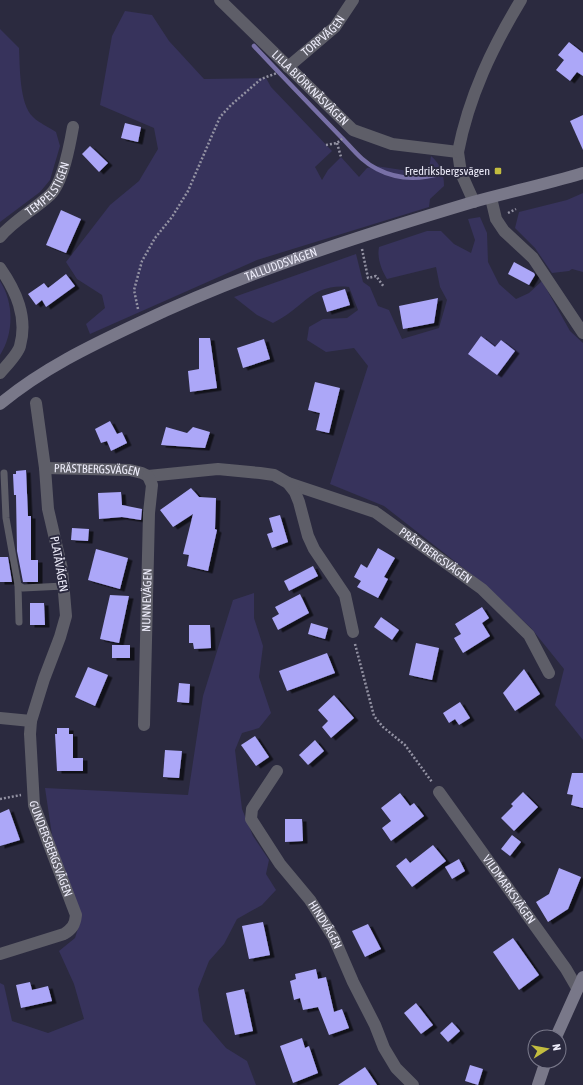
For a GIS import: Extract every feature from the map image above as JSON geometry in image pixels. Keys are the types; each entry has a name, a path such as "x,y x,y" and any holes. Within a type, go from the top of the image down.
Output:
{"street":[{"name":"LILLA BJÖRKNÄSVÄGEN","path":"220,0 353,130 392,144 458,152"},
{"name":"TORPVÄGEN","path":"288,67 335,26 353,0"},
{"path":"474,202 461,173 458,152 471,102 481,73 504,28 521,0"},
{"name":"TEMPELSTIGEN","path":"0,237 12,224 51,194 68,155 73,127"},
{"name":"TALLUDDSVÄGEN","path":"0,404 23,385 56,364 189,299 289,261 474,202 583,173"},
{"path":"491,198 496,219 504,231 533,258 583,333"},
{"path":"0,268 19,299 22,313 20,347 0,373"},
{"name":"PLATÅVÄGEN","path":"31,721 66,616 62,569 48,509 45,468 36,403"},
{"name":"PRÄSTBERGSVÄGEN","path":"45,468 130,470 148,476 218,469 274,475 288,483 375,512 482,589 528,636 549,673"},
{"name":"NUNNEVÄGEN","path":"144,725 149,513 152,485 148,476"},
{"path":"288,483 295,492 299,502 308,536 314,549 345,595 353,632"},
{"path":"0,718 31,721"},
{"name":"GUNDERSBERGSVÄGEN","path":"0,954 64,934 72,929 76,922 76,915 34,806 31,721"},
{"name":"HINDVÄGEN","path":"277,771 252,809 252,819 280,864 310,900 334,938 352,982 375,1026 384,1048 396,1068 413,1085"},
{"name":"VILDMARKSVÄGEN","path":"439,792 566,969 577,988"},
{"path":"559,1029 583,977"},
{"path":"538,1085 543,1069"}],"lane":[{"path":"4,474 6,518 18,585 19,622"},
{"path":"18,585 23,588 64,586"}],"path":[{"path":"138,315 134,290 142,261 155,238 172,217 188,191 220,117 231,105 261,79 274,75"},
{"path":"326,145 337,143 341,157"},
{"path":"362,252 368,278 376,276 384,287"},
{"path":"353,632 374,716 383,727 405,746 439,792"},
{"path":"0,799 33,793"}],"shaded area":[{"path":"125,11 152,15 169,41 204,79 266,78 271,87 332,151 315,167 322,180 328,170 341,157 359,177 367,168 376,166 428,174 431,156 441,170 444,186 430,199 429,207 257,260 90,334 86,324 105,308 102,295 77,279 66,262 110,205 139,181 158,149 154,128 100,105 112,36"},
{"path":"0,29 19,48 21,84 28,111 35,119 56,132 60,146 50,180 40,192 0,222"},
{"path":"583,193 583,272 572,269 569,271 552,273 535,248 515,228 519,212 567,200"},
{"path":"480,217 487,233 488,262 499,284 516,299 529,293 542,281 570,331 583,343 583,740 555,705 564,669 531,628 485,585 384,506 330,484 368,366 354,348 326,352 307,340 309,327 323,319 347,318 358,310 349,287 325,289 316,293 273,323 257,315 234,297 356,254 363,282 370,287 378,306 389,310 402,339 439,328 447,300 440,287 436,267 387,279 380,263 379,247 427,231 441,231 454,244 471,253 475,240 468,219"},
{"path":"0,281 5,290 10,308 10,328 5,346 0,355"},
{"path":"254,593 254,618 263,646 259,677 271,713 259,728 242,733 235,750 242,809 253,836 269,860 266,874 276,890 262,905 237,919 224,944 209,961 198,989 203,1021 226,1048 247,1061 256,1085 0,1085 0,983 4,985 12,1021 48,1033 84,1019 74,984 59,951 75,938 79,925 53,842 45,788 188,795 203,696 233,600"}],"building":[{"path":"569,42 583,53 583,76 577,72 570,81 556,70 564,60 558,55"},
{"path":"583,115 583,150 570,121"},
{"path":"125,123 141,127 138,142 121,138"},
{"path":"90,146 108,163 99,172 82,154"},
{"path":"61,210 81,219 66,253 46,245"},
{"path":"514,262 534,273 535,275 529,285 508,274"},
{"path":"66,274 75,286 46,307 42,300 36,305 28,294 44,283 48,288"},
{"path":"345,289 350,305 327,312 322,296"},
{"path":"438,298 434,323 403,329 399,306"},
{"path":"481,336 495,347 501,340 515,351 497,375 468,354"},
{"path":"199,338 210,338 217,388 190,392 188,371 199,369"},
{"path":"264,339 270,359 243,368 237,348"},
{"path":"315,382 340,388 329,433 316,430 320,413 308,410"},
{"path":"110,421 117,434 122,432 127,443 111,451 107,441 101,443 95,429"},
{"path":"166,427 187,433 193,427 210,432 205,448 161,445"},
{"path":"26,470 28,516 31,516 31,560 38,560 38,582 23,582 17,551 16,495 14,495 13,474 16,474 16,471"},
{"path":"191,488 199,497 216,498 215,529 217,530 208,571 187,566 189,555 183,554 193,514 173,527 160,510"},
{"path":"121,492 122,505 142,509 141,520 122,517 99,519 98,493"},
{"path":"280,515 288,542 272,548 267,534 273,532 269,518"},
{"path":"72,528 89,529 88,541 71,540"},
{"path":"378,548 395,558 384,577 388,579 378,598 357,587 361,581 354,577 361,564 367,568"},
{"path":"96,549 128,558 120,589 88,580"},
{"path":"0,557 8,557 12,582 0,582"},
{"path":"313,566 318,576 289,591 284,581"},
{"path":"300,594 309,613 278,630 272,618 279,614 275,607"},
{"path":"110,595 129,596 119,643 100,639"},
{"path":"30,603 44,603 45,625 30,625"},
{"path":"482,607 489,618 482,623 490,636 463,653 454,638 461,634 455,624"},
{"path":"381,617 399,630 392,640 374,627"},
{"path":"311,623 328,628 325,639 308,634"},
{"path":"189,625 210,625 211,648 194,649 193,643 189,643"},
{"path":"416,643 439,648 432,680 409,675"},
{"path":"112,645 130,645 130,658 112,658"},
{"path":"327,653 335,673 287,691 279,671"},
{"path":"88,667 108,675 95,706 75,697"},
{"path":"524,669 540,694 515,711 503,693"},
{"path":"179,683 190,684 189,703 177,702"},
{"path":"334,695 354,718 331,738 322,727 328,721 318,710"},
{"path":"460,702 470,718 459,725 455,719 449,723 443,713"},
{"path":"57,728 69,728 69,734 73,734 73,758 83,758 83,771 57,771 55,734 57,734"},
{"path":"255,736 269,757 256,766 241,745"},
{"path":"315,740 324,751 308,765 299,755"},
{"path":"165,750 182,751 179,778 163,777"},
{"path":"572,773 583,773 583,808 571,805 573,795 567,794"},
{"path":"523,792 538,807 514,831 501,818 513,806 511,804"},
{"path":"400,793 410,806 414,803 424,816 391,841 382,828 391,821 381,808"},
{"path":"9,809 20,840 0,846 0,813"},
{"path":"285,819 302,819 303,841 285,842"},
{"path":"512,835 521,842 510,856 501,849"},
{"path":"433,845 446,861 412,887 396,866 406,858 410,863"},
{"path":"459,859 465,871 452,879 445,867"},
{"path":"559,868 581,877 568,909 548,922 536,902 549,894"},
{"path":"263,922 270,955 249,959 242,926"},
{"path":"368,924 381,949 365,957 352,931"},
{"path":"513,938 539,975 519,990 493,952"},
{"path":"316,969 318,979 326,977 334,1012 342,1009 349,1028 329,1035 318,1007 303,1010 300,998 294,1000 290,981 296,979 295,974"},
{"path":"30,982 32,990 48,986 52,1001 21,1008 16,985"},
{"path":"244,989 253,1031 235,1035 226,993"},
{"path":"416,1003 433,1025 421,1034 404,1013"},
{"path":"452,1022 460,1031 448,1042 440,1033"},
{"path":"302,1038 305,1048 309,1046 318,1073 293,1083 280,1046"},
{"path":"470,1065 483,1069 478,1085 465,1081"},
{"path":"365,1067 377,1085 338,1085"}],"waterway":[{"path":"254,46 367,163 385,173 401,177 417,178 442,173"}],"place":[{"name":"Fredriksbergsvägen","path":"498,171"}]}
